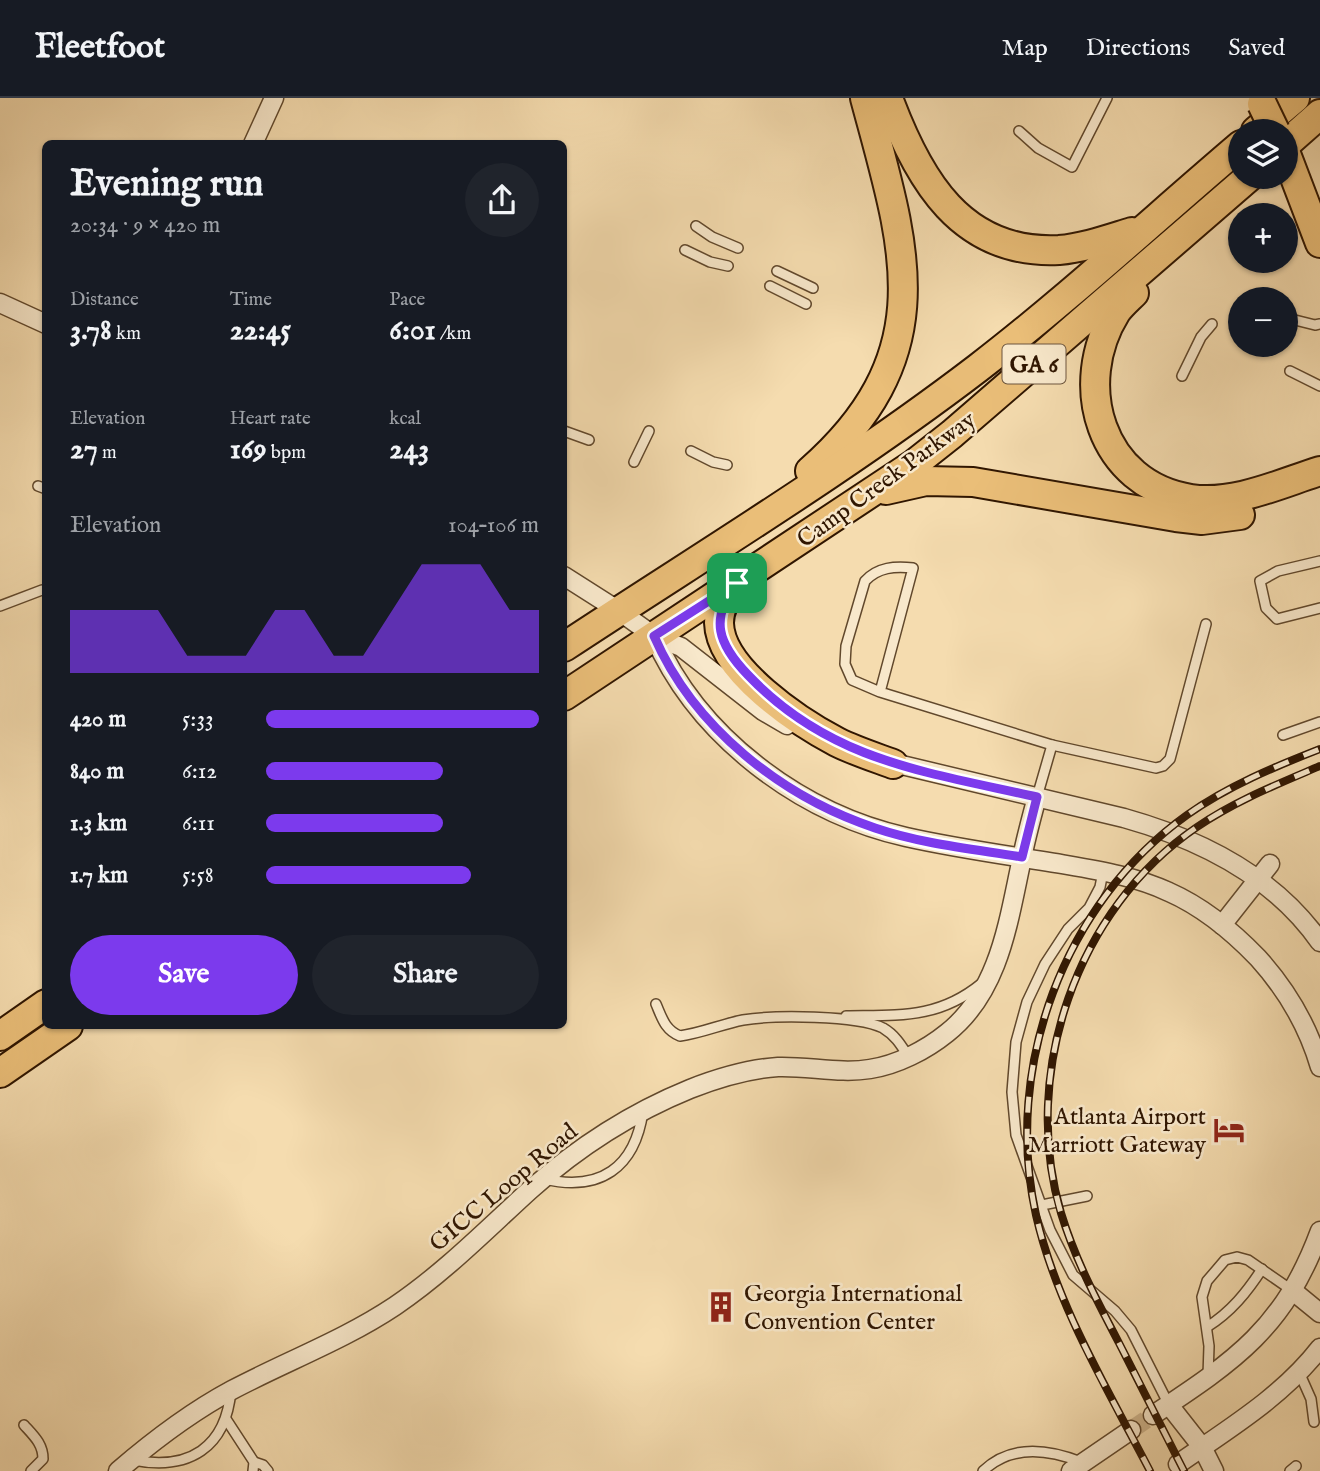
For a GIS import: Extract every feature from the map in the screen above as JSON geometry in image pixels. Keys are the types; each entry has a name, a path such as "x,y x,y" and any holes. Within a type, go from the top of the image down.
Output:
{"main road":[{"path":"738,533 820,462 845,436 879,387 898,337 904,295 900,231 865,98"},
{"path":"888,98 908,145 940,199 960,220 978,233 1019,248 1052,250 1086,246 1142,230"},
{"path":"1259,111 1295,98"},
{"path":"1298,141 1320,114"},
{"name":"Camp Creek Parkway","path":"567,646 870,446 967,376 1031,326 1228,156"},
{"path":"1298,181 1320,243"},
{"name":"Camp Creek Parkway","path":"567,694 874,493 952,434 1235,189"},
{"path":"1189,229 1170,257 1118,310 1099,352 1094,387 1102,431 1112,449 1135,474 1176,496 1192,499 1217,499 1249,494 1320,471"},
{"path":"874,493 926,481 973,482 1202,520 1230,517 1320,490"},
{"path":"737,583 726,597 719,621 728,653 739,666 774,700 817,731 839,743 893,764"},
{"path":"0,1036 42,1007"},
{"path":"0,1073 64,1029"}],"street":[{"path":"255,140 274,98"},
{"path":"0,303 42,322"},
{"path":"567,578 654,636 681,648 755,705 787,725 839,748 893,764 1158,827 1215,852 1257,879 1286,904 1320,942"},
{"path":"654,636 665,660 710,720 760,768 788,787 846,817 906,837 1103,872 1143,882 1171,892 1222,925 1246,945 1269,970 1306,1028 1320,1067"},
{"name":"GICC Loop Road","path":"124,1465 179,1422 231,1390 321,1348 395,1306 465,1252 544,1179 593,1141 643,1111 691,1089 749,1071 777,1067 870,1069 908,1056 949,1032 983,992 996,966 1037,797"},
{"path":"1222,925 1270,864"},
{"path":"1153,1415 1208,1378 1253,1341 1293,1291 1320,1231"},
{"path":"1293,1291 1320,1313"},
{"path":"1178,1464 1263,1405 1299,1372 1320,1348"},
{"path":"1169,1405 1202,1447 1214,1471"},
{"path":"1077,1467 1131,1430"}],"lane":[{"path":"1019,131 1038,148 1072,167 1107,98"},
{"path":"696,226 712,237 738,248"},
{"path":"685,250 710,262 728,266"},
{"path":"777,271 814,288"},
{"path":"770,286 806,304"},
{"path":"1298,321 1320,324"},
{"path":"1182,376 1201,338 1212,324"},
{"path":"1290,371 1320,386"},
{"path":"634,462 649,431"},
{"path":"567,432 589,440"},
{"path":"691,452 727,465"},
{"path":"1320,561 1278,571 1260,581 1266,608 1277,619 1320,608"},
{"path":"880,692 913,568 897,566 885,569 865,581 846,646 845,664 852,680 880,692 1052,745 1156,768 1163,766 1170,759 1206,624"},
{"path":"0,606 42,590"},
{"path":"1283,735 1320,722"},
{"path":"1037,797 1052,745"},
{"path":"1103,872 1100,887 1089,908 1069,929 1045,964 1027,1002 1016,1042 1012,1092 1016,1135 1050,1230 1073,1275 1115,1311 1130,1330 1169,1405"},
{"path":"656,1004 666,1026 672,1033 680,1036 743,1020 911,1015 931,1012 967,996 996,966"},
{"path":"800,1017 857,1022 880,1027 891,1033 908,1056"},
{"path":"544,1179 579,1184 613,1172 636,1144 643,1111"},
{"path":"1042,1205 1087,1196"},
{"path":"1208,1378 1207,1327 1202,1297 1207,1281 1225,1260 1237,1257 1248,1260 1293,1291"},
{"path":"1207,1327 1247,1292 1262,1269"},
{"path":"1299,1372 1311,1399 1314,1422"},
{"path":"124,1465 183,1460 201,1453 214,1440 226,1419 231,1390"},
{"path":"226,1419 253,1466 264,1465 268,1471"},
{"path":"24,1425 40,1442 43,1450 43,1459 31,1471"},
{"path":"983,1471 993,1462 1017,1452 1040,1450 1063,1455 1077,1467"}],"tunnel":[{"path":"1131,1430 1153,1415"}],"railway":[{"path":"1150,1471 1070,1314 1056,1281 1036,1215 1028,1159 1028,1102 1037,1047 1053,992 1076,941 1107,894 1144,851 1187,815 1219,795 1320,749"},
{"path":"1184,1471 1087,1280 1061,1213 1050,1160 1048,1106 1054,1051 1068,999 1090,949 1119,902 1155,861 1197,827 1226,809 1320,766"}],"place":[{"name":"Atlanta Airport Marriott Gateway","path":"1229,1130"},
{"name":"Georgia International Convention Center","path":"721,1307"}],"route":[{"path":"737,583 726,597 719,621 728,653 754,682 794,716 839,743 864,754 893,764 1037,797 1022,857 906,837 846,817 788,787 732,744 687,692 665,660 654,636 737,583"}]}
